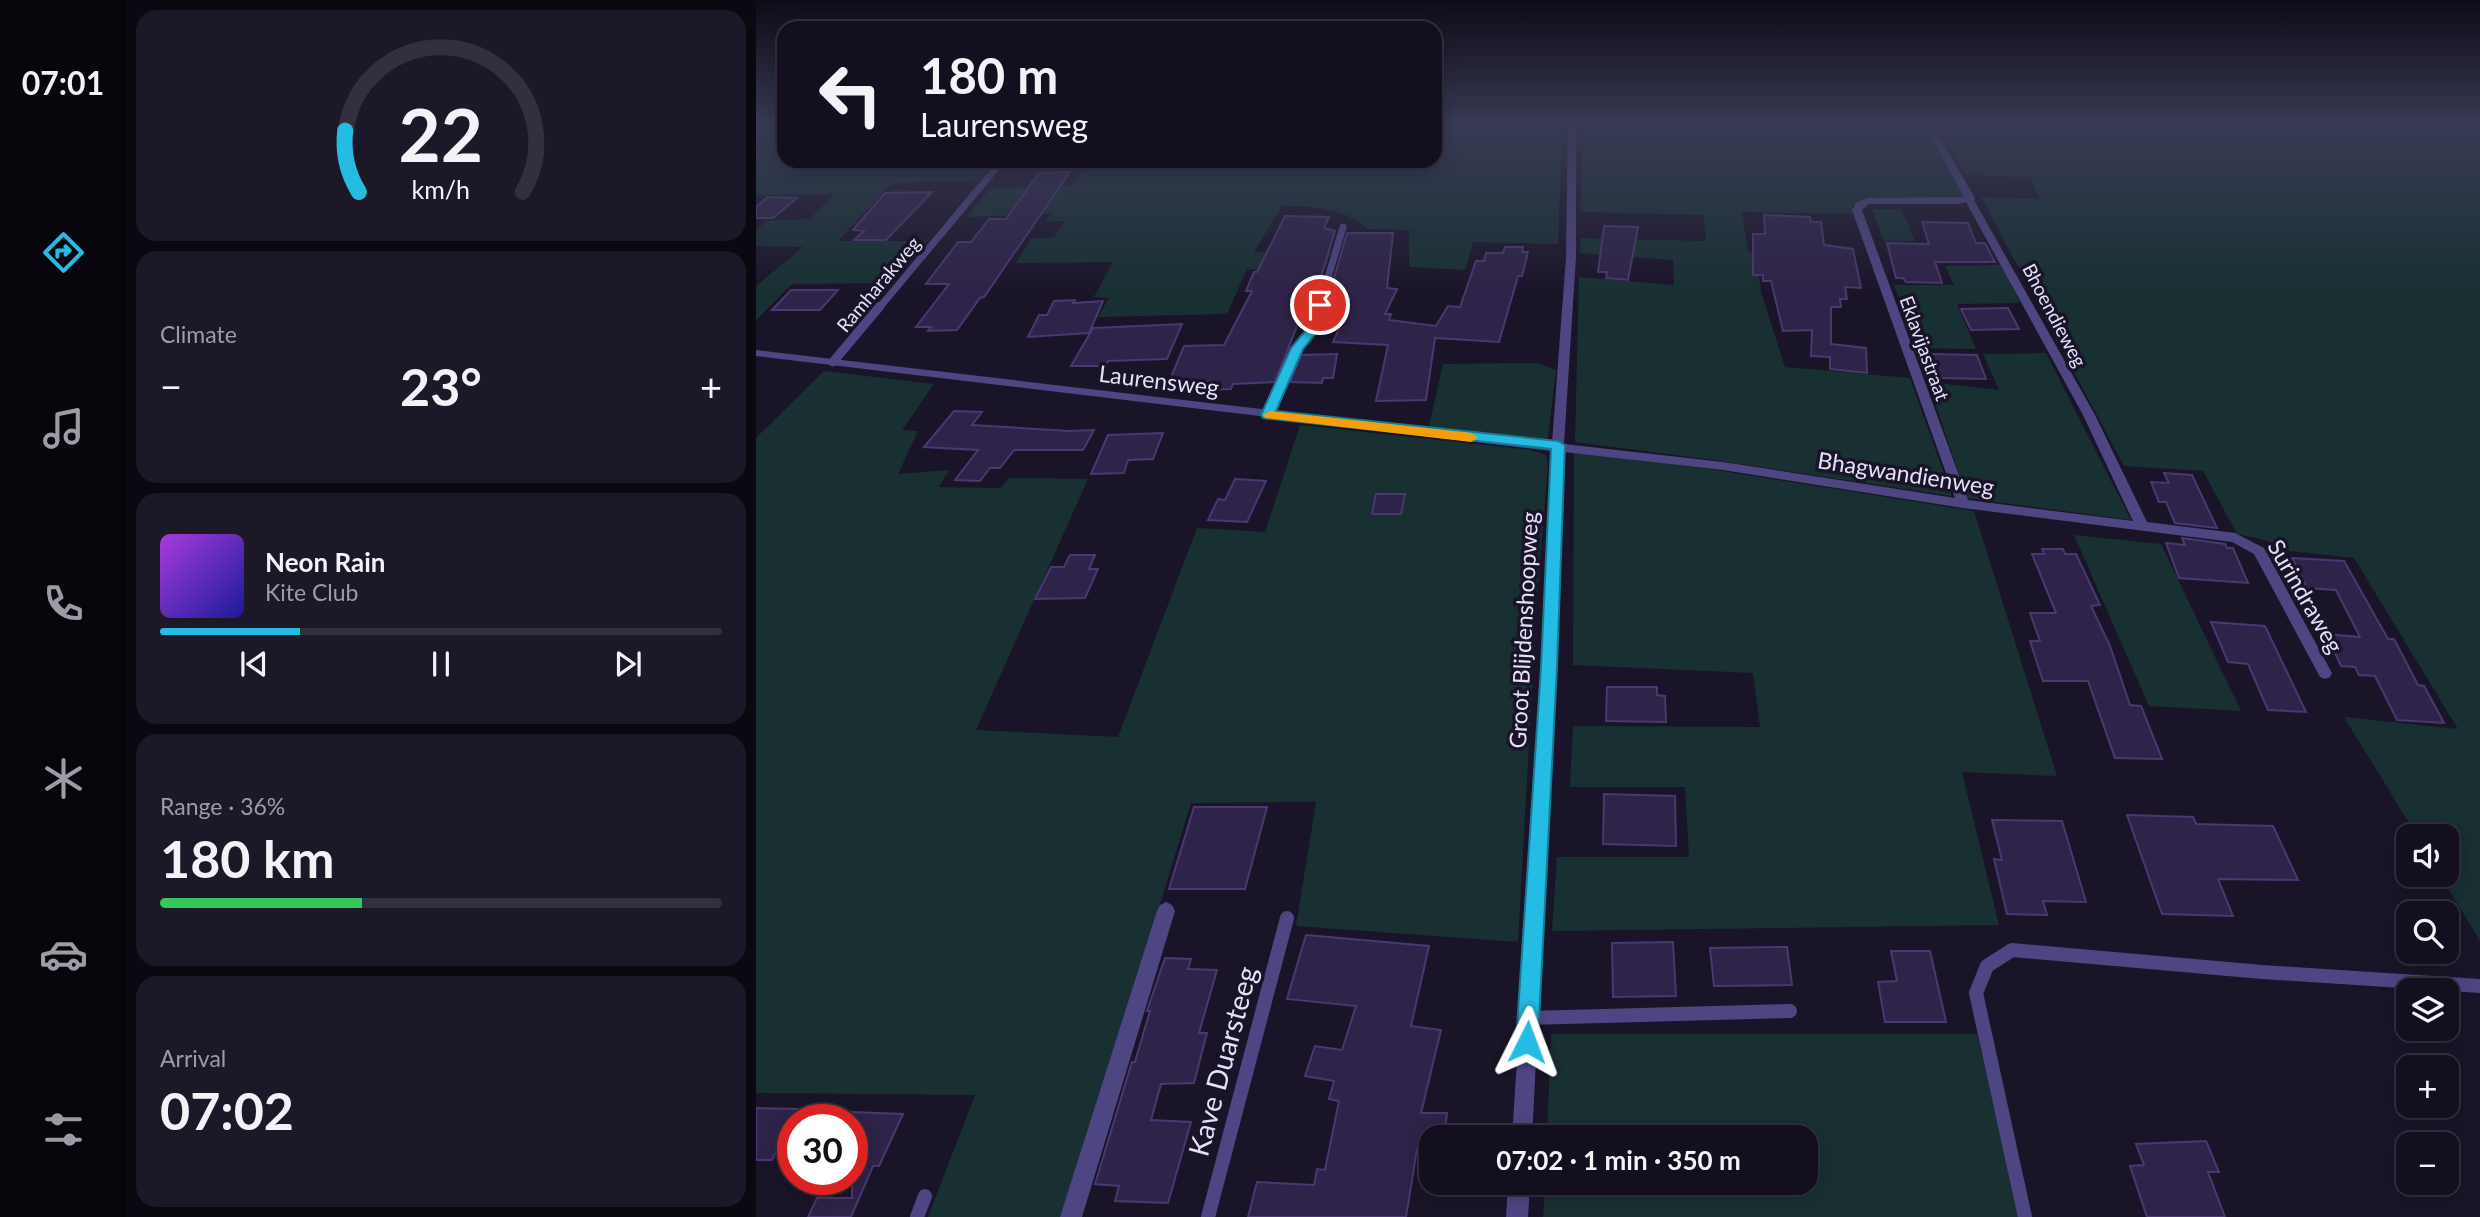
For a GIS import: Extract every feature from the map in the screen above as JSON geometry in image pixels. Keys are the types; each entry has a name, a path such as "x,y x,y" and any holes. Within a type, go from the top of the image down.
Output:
{"street":[{"name":"Groot Blijdenshoopweg","path":"1523,1125 1549,667 1558,445 1571,257 1572,181"},
{"name":"Bhoendieweg","path":"1961,181 2089,415 2143,527"},
{"name":"Eklavijastraat","path":"1963,504 1857,210 1859,205 1867,201 1958,201 1971,198"},
{"name":"Laurensweg","path":"756,353 1268,415 1558,445"},
{"name":"Bhagwandienweg","path":"1558,445 1723,466 1963,504 2235,538 2248,543"},
{"name":"Surindraweg","path":"2248,543 2259,551 2325,673"},
{"path":"1071,1217 1166,911"},
{"path":"1517,1217 1518,1195"}],"lane":[{"name":"Ramharakweg","path":"833,362 985,181"},
{"path":"1268,415 1297,348 1312,331 1343,227"},
{"name":"Kave Duarsteeg","path":"1208,1217 1287,918"},
{"path":"2025,1217 1976,993 1987,966 2012,950 2262,972 2480,986"},
{"path":"1528,1018 1790,1011"},
{"path":"917,1217 925,1196"}],"green space":[{"path":"756,181 978,181 892,183 838,241 927,241 893,283 792,284 756,320 756,286 803,247 756,246 756,231 766,221 809,219 835,194 756,195"},
{"path":"1075,181 1560,181 1558,244 1473,242 1465,270 1409,267 1409,230 1367,229 1338,212 1282,206 1254,252 1331,252 1325,269 1247,269 1227,314 1098,317 1109,298 1094,297 1113,262 1016,263 1031,238 1054,238 1065,221 1046,221 1051,214 966,217 991,187 1071,186"},
{"path":"1581,181 1960,181 1969,197 1960,202 1862,200 1852,206 1855,214 1742,212 1748,251 1756,252 1761,292 1785,367 1910,378 1952,496 1575,442 1579,277 1674,285 1673,260 1580,253 1581,238 1706,241 1703,215 1580,212"},
{"path":"2032,181 2480,181 2480,941 2459,906 2459,901 2456,901 2447,887 2459,887 2459,824 2410,824 2344,717 2458,729 2354,558 2278,550 2265,540 2237,534 2203,471 2124,466 1981,197 2039,199"},
{"path":"1872,209 1901,209 1915,241 1884,241"},
{"path":"2002,265 2020,303 1957,304 1976,349 1918,348 1894,285 1954,285 1945,266"},
{"path":"2046,353 2131,520 1967,498 1928,382 1999,390 1983,354"},
{"path":"1537,363 1556,370 1548,437 1545,440 1429,426 1443,364"},
{"path":"824,371 934,384 902,430 918,431 898,474 949,470 939,487 1000,488 1009,478 1088,479 976,730 1118,737 1197,528 1265,532 1300,425 1531,450 1546,455 1548,464 1537,599 1518,942 1296,926 1316,802 1191,803 1064,1217 928,1217 975,1095 756,1093 756,438"},
{"path":"1574,451 1722,471 1974,511 2057,776 1962,772 1999,925 1552,931 1557,857 1689,857 1685,787 1570,787 1573,726 1760,727 1753,673 1573,665"},
{"path":"2074,535 2161,544 2241,711 2149,706"},
{"path":"1551,1034 1977,1034 2020,1217 1543,1217 1544,1195 1818,1195 1818,1125 1547,1125"}],"building":[{"path":"1033,181 1064,181 984,297 980,298 957,330 928,331 931,327 916,327 949,284 926,284 958,242 971,242 989,219 1006,219"},
{"path":"932,192 886,240 854,240 864,231 853,230 885,193"},
{"path":"768,197 797,198 773,218 756,218 756,207"},
{"path":"1764,215 1810,217 1811,222 1821,222 1824,245 1853,249 1861,288 1845,287 1847,299 1840,299 1841,307 1831,307 1831,344 1866,348 1867,373 1830,369 1830,357 1811,356 1812,330 1783,331 1771,281 1763,281 1763,275 1753,275 1753,234 1765,234"},
{"path":"1285,216 1329,217 1324,228 1335,231 1309,316 1301,316 1275,382 1233,384 1231,389 1210,390 1213,381 1169,382 1184,346 1224,345 1252,291 1246,291 1254,272 1257,272"},
{"path":"1922,222 1968,223 1976,243 1985,243 1995,262 1935,262 1942,283 1906,282 1903,278 1896,278 1887,243 1929,244"},
{"path":"1604,226 1638,227 1628,280 1606,278 1607,272 1598,272"},
{"path":"1347,233 1393,233 1387,288 1397,289 1385,314 1391,314 1389,320 1436,326 1448,306 1460,307 1476,261 1484,261 1486,253 1503,253 1505,247 1523,247 1522,252 1528,252 1522,276 1518,276 1499,342 1435,338 1426,400 1376,401 1388,345 1333,342 1344,317 1323,316"},
{"path":"791,290 838,290 820,310 772,310"},
{"path":"1075,300 1073,303 1103,301 1089,333 1028,337 1039,315 1047,315 1054,301"},
{"path":"2008,308 2019,329 1971,330 1961,309"},
{"path":"1182,324 1167,359 1108,361 1105,366 1071,366 1093,328"},
{"path":"1337,354 1333,378 1323,378 1322,383 1290,382 1301,355"},
{"path":"1932,354 1977,355 1986,379 1939,378"},
{"path":"954,411 982,412 972,425 1094,430 1083,450 1014,450 1000,468 990,468 980,481 955,480 978,450 924,447"},
{"path":"1163,433 1153,459 1128,460 1124,473 1091,474 1108,435"},
{"path":"2164,473 2192,475 2217,528 2175,523 2166,502 2159,502 2151,482 2169,483"},
{"path":"1235,479 1266,481 1247,522 1208,520 1218,499 1225,500"},
{"path":"1376,494 1405,494 1401,514 1372,514"},
{"path":"2182,538 2225,544 2227,548 2233,548 2248,583 2179,578 2166,543 2185,545"},
{"path":"2042,549 2063,549 2065,554 2076,554 2100,605 2091,606 2110,646 2130,705 2141,706 2162,759 2115,758 2088,681 2043,681 2030,641 2040,641 2030,613 2056,613 2032,554 2044,554"},
{"path":"1070,555 1095,555 1089,569 1098,569 1085,598 1035,599 1051,567 1064,567"},
{"path":"2292,558 2344,561 2388,639 2394,639 2418,685 2424,686 2444,723 2397,720 2375,676 2359,675 2355,667 2341,666 2326,634 2360,637 2336,590 2307,588"},
{"path":"2211,622 2265,626 2306,712 2268,710 2248,664 2228,662"},
{"path":"1607,687 1657,687 1657,695 1665,696 1666,722 1606,721"},
{"path":"1604,794 1675,796 1676,846 1603,844"},
{"path":"1194,807 1267,807 1245,889 1169,889"},
{"path":"2127,815 2193,817 2196,824 2273,826 2298,880 2218,879 2233,916 2162,914"},
{"path":"1992,820 2062,821 2086,902 2043,901 2047,915 2007,914 1994,859 2002,860"},
{"path":"1306,935 1429,946 1411,1026 1441,1030 1421,1113 1447,1113 1446,1125 1419,1125 1419,1149 1406,1217 1248,1217 1257,1182 1314,1185 1317,1169 1325,1170 1339,1101 1329,1099 1334,1081 1305,1076 1315,1046 1342,1050 1356,1006 1287,999"},
{"path":"1673,942 1676,996 1613,997 1612,943"},
{"path":"1787,947 1792,985 1714,986 1710,948"},
{"path":"1891,951 1930,951 1946,1022 1885,1022 1878,982 1897,981"},
{"path":"1165,958 1191,959 1188,969 1217,970 1199,1033 1207,1033 1194,1083 1161,1084 1151,1120 1191,1122 1168,1203 1115,1201 1119,1186 1095,1184 1132,1062 1135,1062 1150,1011 1147,1011"},
{"path":"756,1108 777,1108 777,1150 772,1160 756,1160"},
{"path":"868,1113 903,1114 879,1166 873,1166 868,1178"},
{"path":"2206,1141 2219,1172 2208,1172 2225,1217 2147,1217 2130,1166 2144,1165 2136,1144"},
{"path":"852,1195 860,1195 851,1217 808,1217 817,1198 852,1198"}],"slow traffic":[{"path":"1270,415 1471,438"}],"route":[{"path":"1320,305 1312,331 1297,348 1268,415 1558,445 1549,667 1527,1042"}]}
